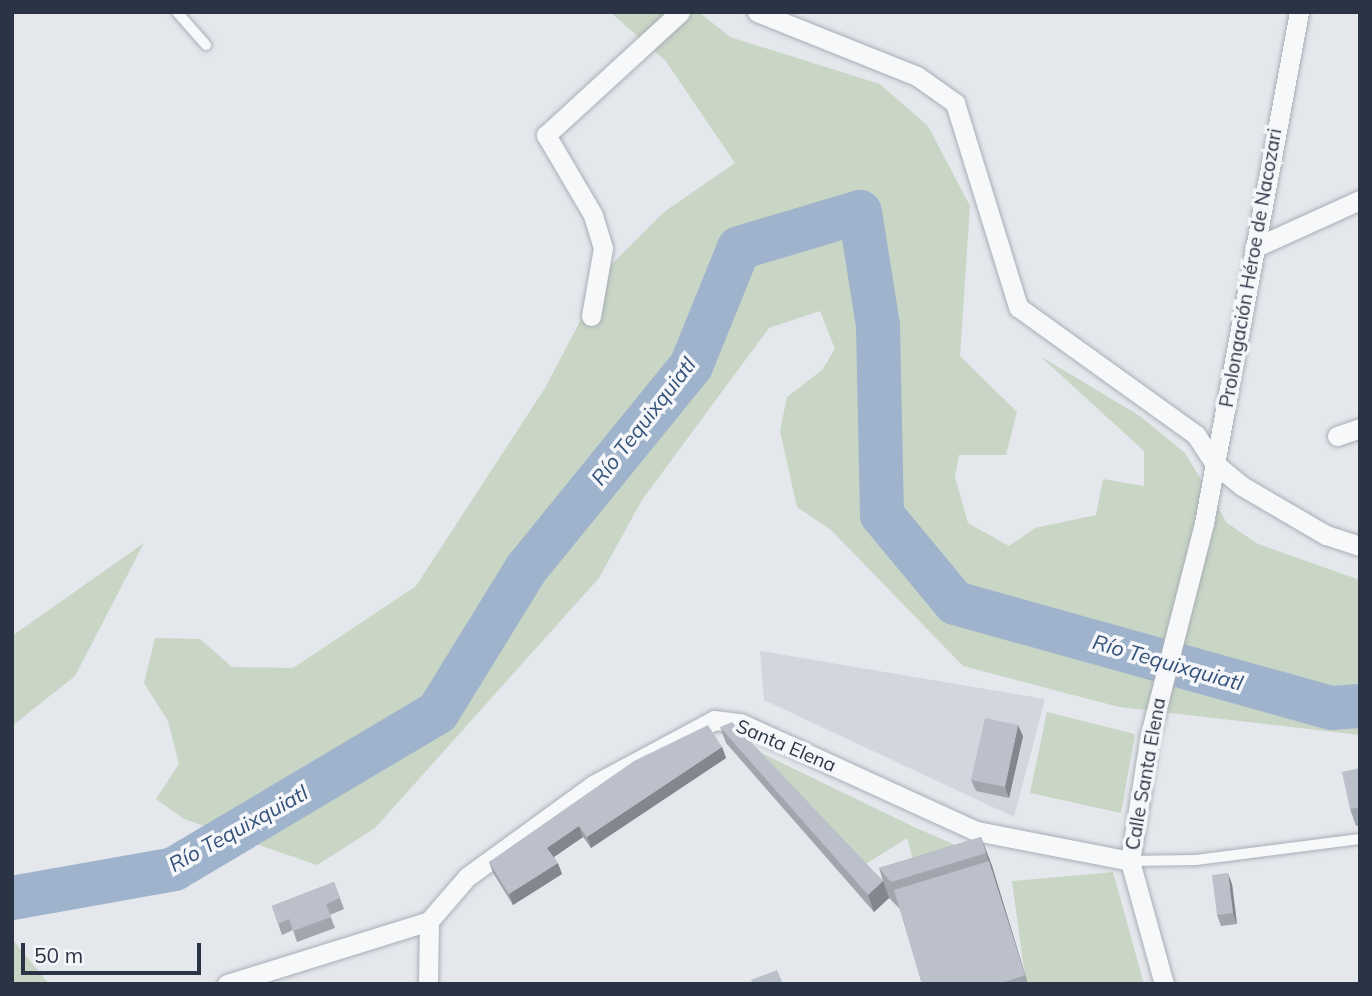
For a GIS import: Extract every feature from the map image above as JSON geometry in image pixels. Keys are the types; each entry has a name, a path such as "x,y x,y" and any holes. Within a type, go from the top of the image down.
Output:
{"street":[{"path":"591,316 603,248 593,215 546,135 680,12"},
{"path":"757,12 917,76 955,103 1018,307 1196,435 1215,464 1326,536 1360,546"},
{"name":"Prolongación Héroe de Nacozari","path":"1204,523 1299,12"},
{"path":"1254,248 1360,200"},
{"path":"1337,436 1360,428"},
{"name":"Calle Santa Elena","path":"1164,984 1130,861 1150,735 1204,523"},
{"name":"Santa Elena","path":"429,921 467,877 593,785 714,720 740,723 976,831 1130,861"},
{"path":"227,984 429,921 428,984"}],"lane":[{"path":"177,12 206,45"},
{"path":"1130,861 1196,860 1360,839"}],"shaded area":[{"path":"760,651 1045,699 1014,817 764,700"}],"green space":[{"path":"610,12 699,12 730,37 880,84 928,126 970,206 960,356 1017,412 1006,455 959,455 955,477 968,523 1009,546 1035,528 1096,515 1103,479 1144,486 1144,451 1040,356 1140,416 1185,453 1227,523 1258,544 1360,580 1360,735 1119,707 963,666 831,530 797,507 780,431 787,397 822,370 835,349 820,311 769,328 642,500 599,578 375,828 317,865 184,819 156,799 179,764 168,721 144,683 155,638 200,639 232,667 293,668 416,586 545,388 608,268 664,212 735,163 665,60"},
{"path":"144,543 75,676 12,726 12,636"},
{"path":"1047,712 1135,734 1121,813 1030,793"},
{"path":"753,749 916,828 988,859 919,883 907,838 861,867"},
{"path":"1113,872 1144,984 1026,984 1012,881"},
{"path":"12,939 49,984 12,984"}],"building":[{"path":"985,718 1018,725 1005,787 971,780"},
{"path":"732,722 883,881 868,895 720,727"},
{"path":"708,725 722,747 587,837 579,826 547,848 558,863 509,894 489,862 634,761"},
{"path":"1360,768 1360,807 1350,809 1342,772"},
{"path":"981,837 986,853 891,882 879,868"},
{"path":"989,861 1025,975 999,984 922,984 894,890"},
{"path":"1228,873 1233,913 1217,915 1212,875"},
{"path":"334,882 340,898 326,904 331,917 293,931 289,919 278,924 272,906"},
{"path":"777,970 783,984 753,984 751,980"}],"waterway":[{"name":"Río Tequixquiatl","path":"12,898 174,869 438,712 526,569 691,366 739,248 860,212 878,326 882,515 955,603 1332,708 1360,706"}]}
